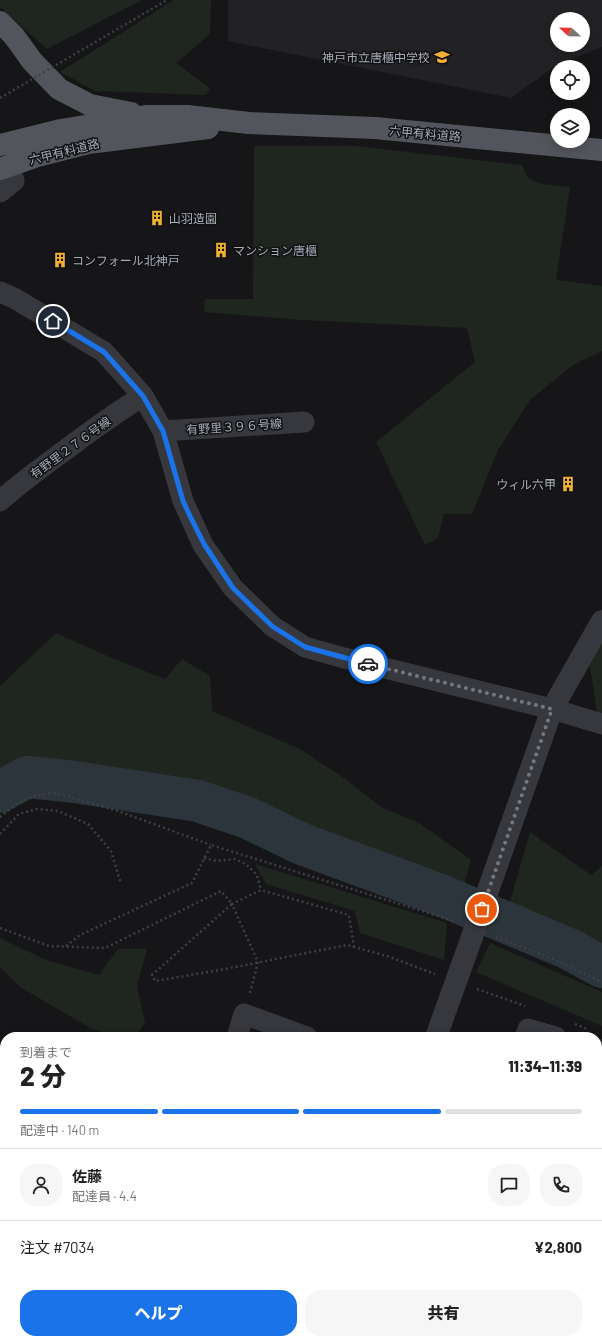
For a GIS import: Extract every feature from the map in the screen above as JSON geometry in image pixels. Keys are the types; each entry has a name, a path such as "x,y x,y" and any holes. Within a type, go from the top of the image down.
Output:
{"main road":[{"path":"0,22 14,36 32,62 59,89 90,105 146,116"},
{"path":"0,145 61,130 146,116"},
{"name":"六甲有料道路","path":"146,116 188,116 248,123 375,128 602,150"},
{"name":"六甲有料道路","path":"4,167 88,142 248,123"}],"street":[{"path":"0,192 14,181 4,167"},
{"path":"0,292 14,298 104,352 143,396 163,431 183,501 204,544 233,588 272,626 305,647 552,709 602,724"},
{"name":"有野里２７６号線","path":"0,501 17,486 127,405 143,396"},
{"name":"有野里３９６号線","path":"163,431 304,422"},
{"path":"438,1032 552,709 602,621"},
{"path":"239,1032 244,1014 294,1032"},
{"path":"527,1032 528,1029 538,1032"}],"path":[{"path":"0,98 167,0"},
{"path":"0,817 16,804 37,795 56,793 118,811 211,845 447,918 474,932 554,959 602,982"},
{"path":"0,834 19,814 36,809 58,811 88,824 111,851 121,884"},
{"path":"66,946 80,935 192,883 211,845"},
{"path":"204,858 218,861 235,859 246,864 257,875 261,890"},
{"path":"354,947 349,915 261,890 232,904 152,975 155,981 347,945 354,947 387,956 456,982"},
{"path":"0,928 49,946 104,948 221,891 232,904 258,962 244,1014"}],"shaded area":[{"path":"0,0 142,0 47,49 0,7"},
{"path":"174,0 211,0 210,34 176,63 210,88 206,95 95,91 60,72"},
{"name":"神戸市立唐櫃中学校","path":"228,0 602,0 602,47 590,52 590,12 550,12 550,52 590,52 570,60 550,60 550,70 511,98 228,41"},
{"path":"254,146 356,146 522,165 527,177 541,184 570,187 556,280 602,286 602,351 573,365 530,400 498,450 472,514 444,514 438,538 425,545 376,442 475,362 467,328 302,320 204,312 205,299 253,299"},
{"path":"56,633 165,679 182,659 210,676 212,711 300,749 344,778 381,807 419,823 471,860 461,896 313,844 235,809 8,767 0,776 0,686"},
{"path":"602,639 602,714 597,712 589,660"},
{"path":"530,832 591,875 602,866 602,960 507,912"},
{"path":"255,864 447,923 444,960 360,933 355,911 266,884"},
{"path":"0,938 46,960 99,975 118,949 147,949 137,986 145,1023 138,1032 104,1032 92,1029 20,987 0,967"},
{"path":"490,943 602,992 602,1026 476,972"}],"waterway":[{"path":"0,792 27,777 75,782 198,801 248,818 302,844 443,896 569,949 602,967"}],"way so far":[{"path":"368,664 552,709 482,909"}],"place":[{"name":"神戸市立唐櫃中学校","path":"442,57"},
{"name":"山羽造園","path":"157,218"},
{"name":"マンション唐櫃","path":"221,250"},
{"name":"コンフォール北神戸","path":"60,260"},
{"name":"ウィル六甲","path":"568,484"}],"route":[{"path":"53,321 104,352 143,396 163,431 169,447 183,501 190,516 204,544 233,588 272,626 305,647 368,664"}]}
